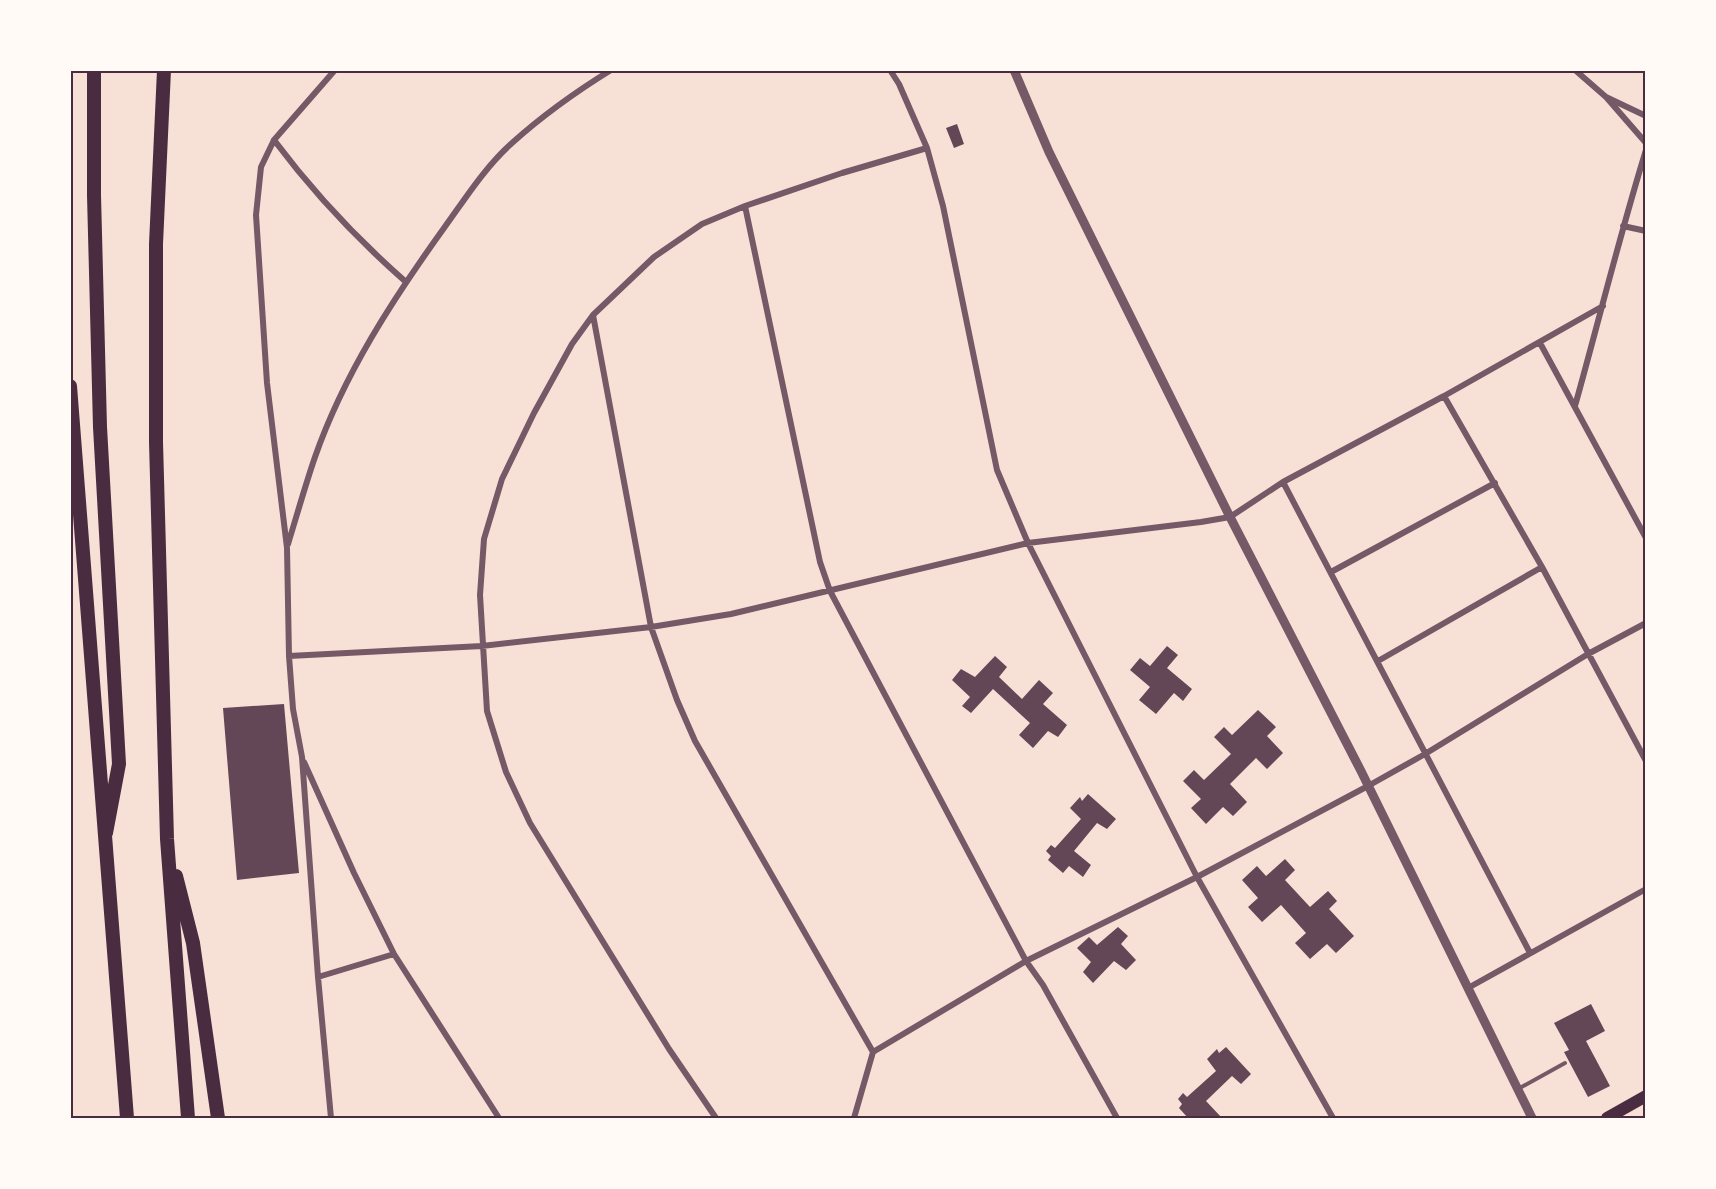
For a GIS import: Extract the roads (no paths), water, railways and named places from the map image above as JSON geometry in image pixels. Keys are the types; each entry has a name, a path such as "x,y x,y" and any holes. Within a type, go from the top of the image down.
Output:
{"highway":[{"path":"94,70 94,195 100,427 119,764 106,833"},
{"path":"164,70 156,244 156,442 167,839 188,1119"},
{"path":"70,386 127,1119"},
{"path":"167,839 193,943 218,1119"}],"main road":[{"path":"1607,1119 1646,1095"}],"street":[{"path":"331,1119 302,757 293,709 289,656 287,548 267,383 256,215 261,167 274,140 335,70"},
{"path":"287,548 315,456 344,388 406,282 477,181 511,144 547,115 611,70"},
{"path":"890,70 899,84 927,148 943,206 997,470 1028,543 1197,877 1333,1119"},
{"path":"1014,70 1049,152 1230,517 1368,786 1532,1119"},
{"path":"1575,70 1606,97 1646,143"},
{"path":"1606,97 1646,116"},
{"path":"274,140 335,214 374,254 406,282"},
{"path":"716,1119 669,1050 530,823 506,772 488,711 480,595 484,539 502,479 534,413 572,344 593,315 654,258 702,225 745,206 842,173 927,148"},
{"path":"1575,406 1623,225 1646,150"},
{"path":"745,206 820,562 830,591 1026,961 1043,985 1118,1119"},
{"path":"1623,225 1646,231"},
{"path":"289,656 482,646 651,627 732,614 1028,543 1230,517 1283,482 1540,344 1603,306"},
{"path":"593,315 651,627 677,700 695,741 873,1052"},
{"path":"1540,344 1646,538"},
{"path":"1444,396 1542,567 1646,761"},
{"path":"1283,482 1530,953"},
{"path":"1331,573 1495,483"},
{"path":"1378,661 1542,567"},
{"path":"854,1119 873,1052 1026,961 1197,877 1368,786 1425,754 1588,654 1646,623"},
{"path":"302,757 354,873 394,954 499,1119"},
{"path":"1468,988 1646,889"},
{"path":"318,977 394,954"}],"lane":[{"path":"1518,1089 1565,1064"}]}
